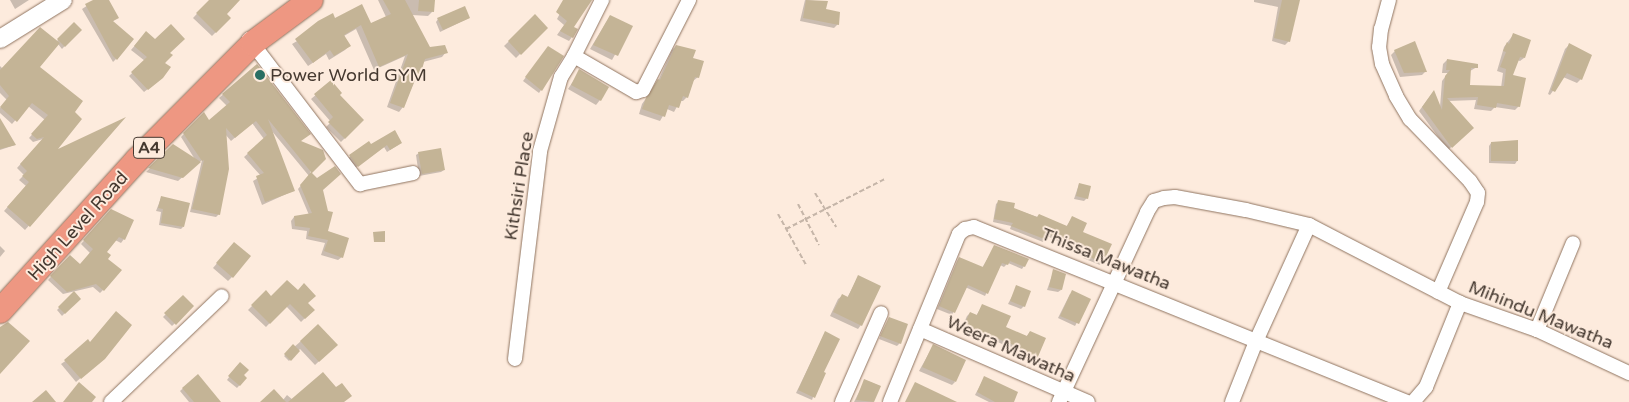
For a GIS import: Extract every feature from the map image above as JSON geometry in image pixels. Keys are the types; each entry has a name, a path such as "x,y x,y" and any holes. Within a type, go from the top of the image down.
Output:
{"highway":[{"name":"High Level Road","path":"0,298 131,154 250,40 296,0"},
{"name":"High Level Road","path":"0,311 250,40 311,0"}],"street":[{"path":"0,39 63,0"},
{"name":"Kithsiri Place","path":"515,359 540,151 561,77 574,56 602,0"},
{"path":"574,56 636,92 643,90 689,0"},
{"path":"1389,0 1381,29 1379,47 1382,64 1396,96 1410,119 1476,188 1478,193 1477,202 1438,292"},
{"path":"250,40 360,184 413,173"},
{"name":"Mihindu Mawatha","path":"1061,397 1146,212 1154,201 1176,197 1309,225 1460,303 1537,330 1628,371"},
{"path":"1232,402 1257,339 1309,225"},
{"name":"Thissa Mawatha","path":"890,402 959,234 965,229 974,227 1257,339 1408,402"},
{"path":"1537,330 1573,244"},
{"path":"111,402 222,296"},
{"path":"1413,402 1426,387 1460,303"},
{"path":"842,402 881,313"},
{"name":"Weera Mawatha","path":"920,329 1061,397 1088,402"}],"path":[{"path":"786,229 885,179"},
{"path":"815,193 836,227"},
{"path":"798,204 818,244"},
{"path":"778,214 806,264"}],"building":[{"path":"93,0 109,0 119,18 113,21 134,39 117,60 85,4"},
{"path":"209,0 240,0 227,14 231,18 216,33 196,13"},
{"path":"383,0 405,0 430,47 445,45 448,53 425,59 420,76 417,75 404,108 390,103 408,54 379,67 361,25 344,35 351,46 334,56 330,50 313,63 295,39 318,21 333,13 335,18 362,4 371,23 391,14"},
{"path":"419,0 435,0 434,12 418,11"},
{"path":"563,0 592,0 574,27 578,29 573,38 560,31 567,21 556,12"},
{"path":"806,0 828,1 826,9 840,12 839,25 803,18"},
{"path":"1282,0 1300,0 1290,42 1274,38"},
{"path":"465,6 470,18 443,30 437,18"},
{"path":"535,14 548,28 521,55 508,41"},
{"path":"610,15 633,26 618,56 593,45"},
{"path":"74,22 82,30 65,47 57,39"},
{"path":"171,24 185,39 170,53 173,55 165,63 171,67 163,78 148,90 131,72 147,57 134,46 146,31 155,39"},
{"path":"40,27 60,43 40,67 83,101 75,112 82,119 58,149 126,117 30,227 7,207 29,182 22,176 27,171 20,164 44,137 37,139 31,134 48,115 32,103 17,122 0,107 9,96 0,85 0,70"},
{"path":"1513,33 1531,40 1525,58 1520,57 1513,75 1526,78 1520,107 1497,103 1496,108 1477,105 1478,97 1447,98 1474,128 1452,148 1422,107 1434,90 1442,110 1445,76 1450,70 1446,70 1447,59 1478,64 1478,68 1471,68 1470,85 1504,86 1506,69 1500,67 1506,52 1503,51 1507,42 1509,44"},
{"path":"1415,41 1427,72 1404,73 1394,50"},
{"path":"1569,43 1592,55 1582,80 1567,73 1555,92 1551,90"},
{"path":"676,45 696,50 693,58 704,61 699,78 695,77 688,98 683,96 679,108 669,105 665,117 642,109 646,98 658,79 660,80"},
{"path":"548,46 564,56 542,91 525,77"},
{"path":"257,64 311,134 301,141 323,150 326,159 312,173 317,178 335,166 341,174 323,190 328,211 333,212 328,231 349,238 343,258 324,251 328,240 308,236 310,228 295,226 294,216 312,213 300,185 311,172 268,119 295,191 265,202 256,176 264,173 247,153 267,135 256,121 235,138 226,128 229,169 220,215 192,209 204,160 202,161 183,133 204,112 209,120 230,102 222,94"},
{"path":"579,69 609,87 601,101 571,85"},
{"path":"331,80 342,93 340,95 364,120 345,139 328,122 333,117 314,94"},
{"path":"0,118 16,145 0,149"},
{"path":"395,130 402,143 390,150 387,145 358,167 349,155 369,141 371,144"},
{"path":"1518,140 1518,161 1491,161 1491,142"},
{"path":"173,144 201,162 183,178 148,168"},
{"path":"441,148 445,170 422,174 418,152"},
{"path":"1079,183 1091,186 1088,199 1076,196"},
{"path":"161,196 190,203 184,227 161,223 163,209 158,208"},
{"path":"998,200 1015,203 1014,208 1037,217 1039,214 1067,226 1072,216 1087,223 1083,232 1112,244 1103,263 1085,255 1087,251 1049,234 1047,240 1011,226 1013,223 994,219"},
{"path":"111,209 134,220 125,240 119,237 107,252 111,255 108,259 122,270 104,291 96,284 67,292 50,276 70,255 80,264 93,249 83,240"},
{"path":"385,231 385,242 374,242 373,232"},
{"path":"234,242 251,256 233,278 216,263"},
{"path":"994,245 1029,259 1025,267 1010,261 1008,265 1002,263 988,294 968,285 955,313 939,306 959,257 983,267"},
{"path":"1053,269 1066,274 1062,290 1049,287"},
{"path":"858,275 881,286 862,326 833,312 842,294 848,297"},
{"path":"287,280 298,290 304,283 316,296 308,303 315,310 305,319 290,304 270,324 251,305 266,290 271,296"},
{"path":"1016,285 1031,291 1025,307 1010,301"},
{"path":"1072,290 1091,299 1079,324 1060,316"},
{"path":"74,291 81,299 65,314 58,307"},
{"path":"183,295 194,306 176,325 164,313"},
{"path":"982,304 1011,316 1006,327 1027,336 1030,331 1046,338 1037,359 1014,350 1016,346 964,325 970,312 977,315"},
{"path":"116,311 132,325 105,359 81,379 64,360 88,339 90,342"},
{"path":"889,317 908,324 901,344 880,336"},
{"path":"8,322 30,341 0,374 0,327"},
{"path":"318,324 338,345 319,362 300,341"},
{"path":"825,331 840,339 824,372 826,373 815,398 798,390"},
{"path":"293,344 300,351 291,361 284,354"},
{"path":"933,344 966,360 956,382 922,367"},
{"path":"240,362 249,370 244,375 247,378 240,386 228,376"},
{"path":"323,372 336,387 342,383 352,396 344,402 288,402"},
{"path":"198,374 221,402 194,402 182,388"},
{"path":"984,376 1018,392 1014,402 995,402 977,392"},
{"path":"864,379 881,386 874,402 856,400"},
{"path":"79,382 96,397 92,402 63,402"},
{"path":"915,382 957,402 905,402"},
{"path":"274,389 286,402 260,402"},
{"path":"46,390 56,402 32,402"}],"place":[{"name":"Power World GYM","path":"260,75"}]}
